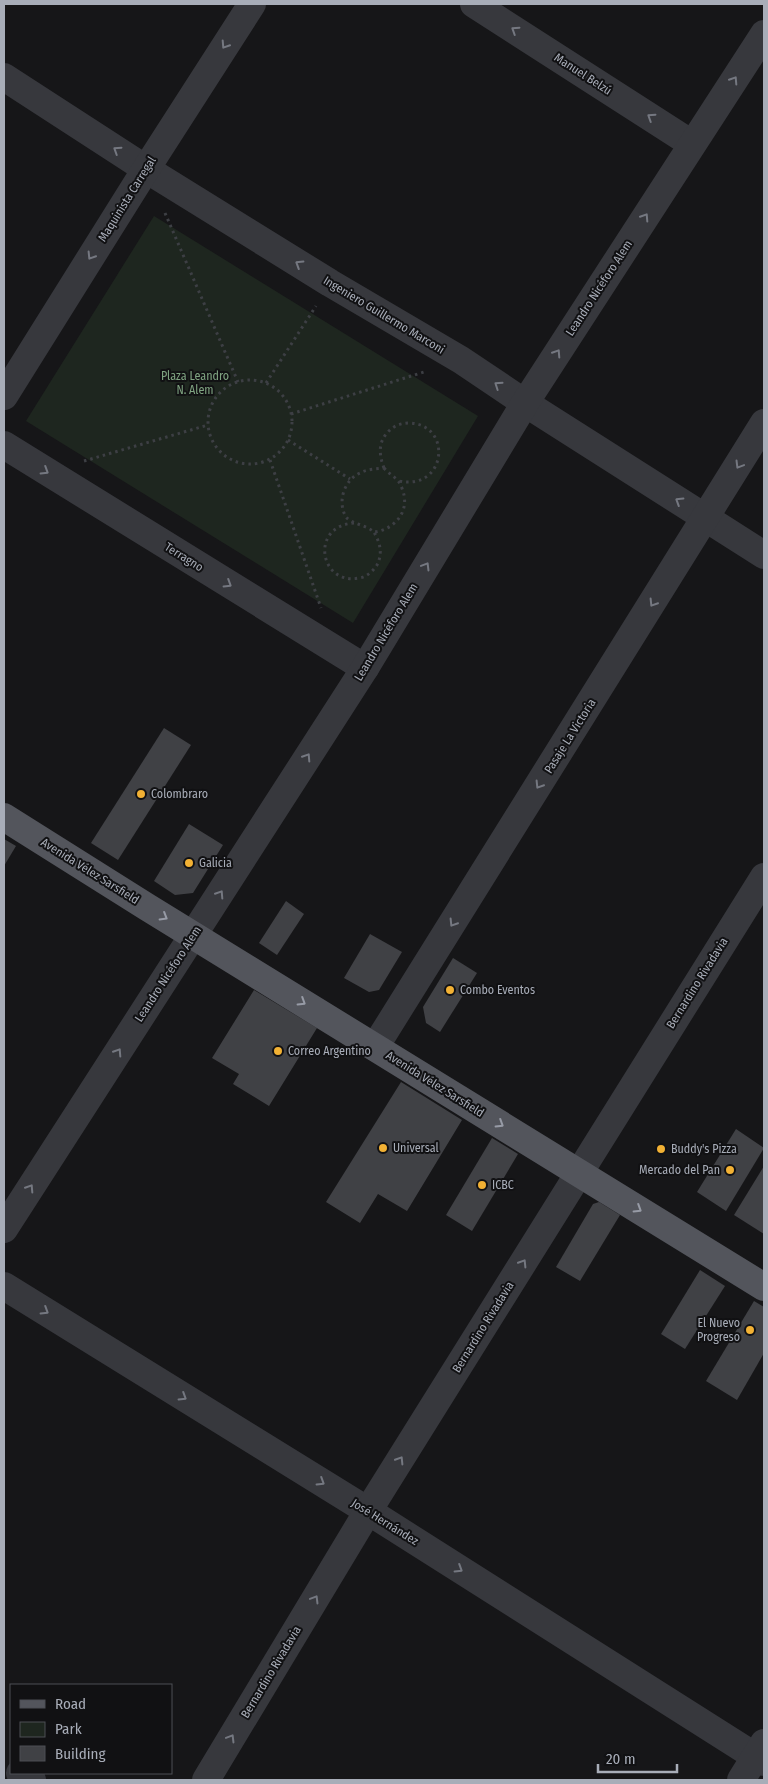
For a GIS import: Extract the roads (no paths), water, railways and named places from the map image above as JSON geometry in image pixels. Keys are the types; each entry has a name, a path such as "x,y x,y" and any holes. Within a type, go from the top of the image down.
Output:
{"main road":[{"name":"Avenida Vélez Sarsfield","path":"4,817 764,1287"}],"street":[{"name":"Maquinista Carregal","path":"4,396 252,4"},
{"name":"Manuel Belzú","path":"474,4 692,144"},
{"name":"Leandro Nicéforo Alem","path":"4,1229 364,668 525,403 764,34"},
{"name":"Ingeniero Guillermo Marconi","path":"4,76 146,169 330,283 461,360 525,403 764,555"},
{"name":"Pasaje La Victoria","path":"375,1047 764,424"},
{"name":"Terragno","path":"4,445 364,668"},
{"name":"Bernardino Rivadavia","path":"206,1780 368,1511 764,877"},
{"name":"José Hernández","path":"4,1286 761,1754"},
{"path":"741,1780 761,1754"}],"place":[{"name":"Colombraro","path":"141,794"},
{"name":"Galicia","path":"189,863"},
{"name":"Combo Eventos","path":"450,990"},
{"name":"Correo Argentino","path":"278,1051"},
{"name":"Universal","path":"383,1148"},
{"name":"Buddy's Pizza","path":"661,1149"},
{"name":"Mercado del Pan","path":"730,1170"},
{"name":"ICBC","path":"482,1185"},
{"name":"El Nuevo Progreso","path":"750,1330"}],"park label":[{"name":"Plaza Leandro N. Alem","path":"195,383"}]}
